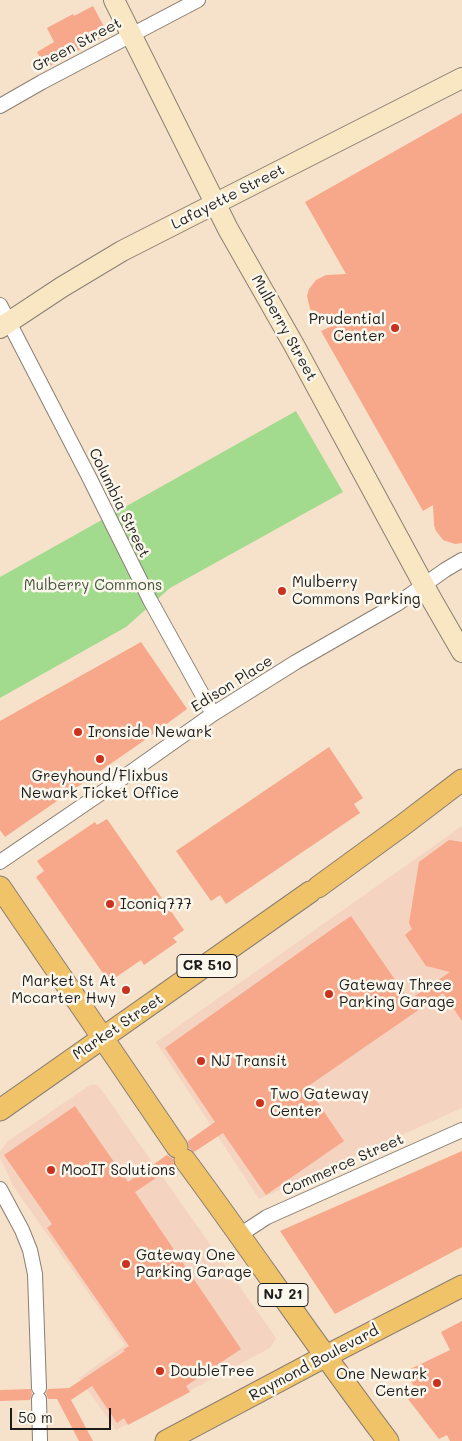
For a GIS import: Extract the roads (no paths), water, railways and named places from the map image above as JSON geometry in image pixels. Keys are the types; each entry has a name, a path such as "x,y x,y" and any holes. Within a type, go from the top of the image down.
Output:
{"main road":[{"name":"Market Street","path":"0,1110 404,825 462,780"},
{"name":"NJ 21","path":"0,888 181,1154 241,1234 388,1441"},
{"name":"Raymond Boulevard","path":"166,1441 462,1286"}],"street":[{"name":"Mulberry Street","path":"114,0 215,204 462,652"},
{"name":"Green Street","path":"0,106 131,34 198,0"},
{"name":"Lafayette Street","path":"3,318 62,287 122,251 462,78"},
{"name":"Columbia Street","path":"3,318 89,477 150,600 213,714"},
{"name":"Edison Place","path":"0,862 213,714 296,662 397,604 462,560"},
{"name":"Commerce Street","path":"241,1234 267,1217 462,1130"},
{"path":"0,1189 22,1230 30,1250 35,1274 40,1441"}],"place":[{"name":"Prudential Center","path":"395,328"},
{"name":"Mulberry Commons Parking","path":"282,591"},
{"name":"Ironside Newark","path":"78,732"},
{"name":"Greyhound/Flixbus Newark Ticket Office","path":"100,759"},
{"name":"Iconiq777","path":"110,904"},
{"name":"Market St At Mccarter Hwy","path":"126,990"},
{"name":"Gateway Three Parking Garage","path":"329,994"},
{"name":"NJ Transit","path":"201,1061"},
{"name":"Two Gateway Center","path":"260,1103"},
{"name":"MooIT Solutions","path":"51,1170"},
{"name":"Gateway One Parking Garage","path":"126,1264"},
{"name":"DoubleTree","path":"160,1371"},
{"name":"One Newark Center","path":"437,1383"}],"park label":[{"name":"Mulberry Commons","path":"93,585"}]}
